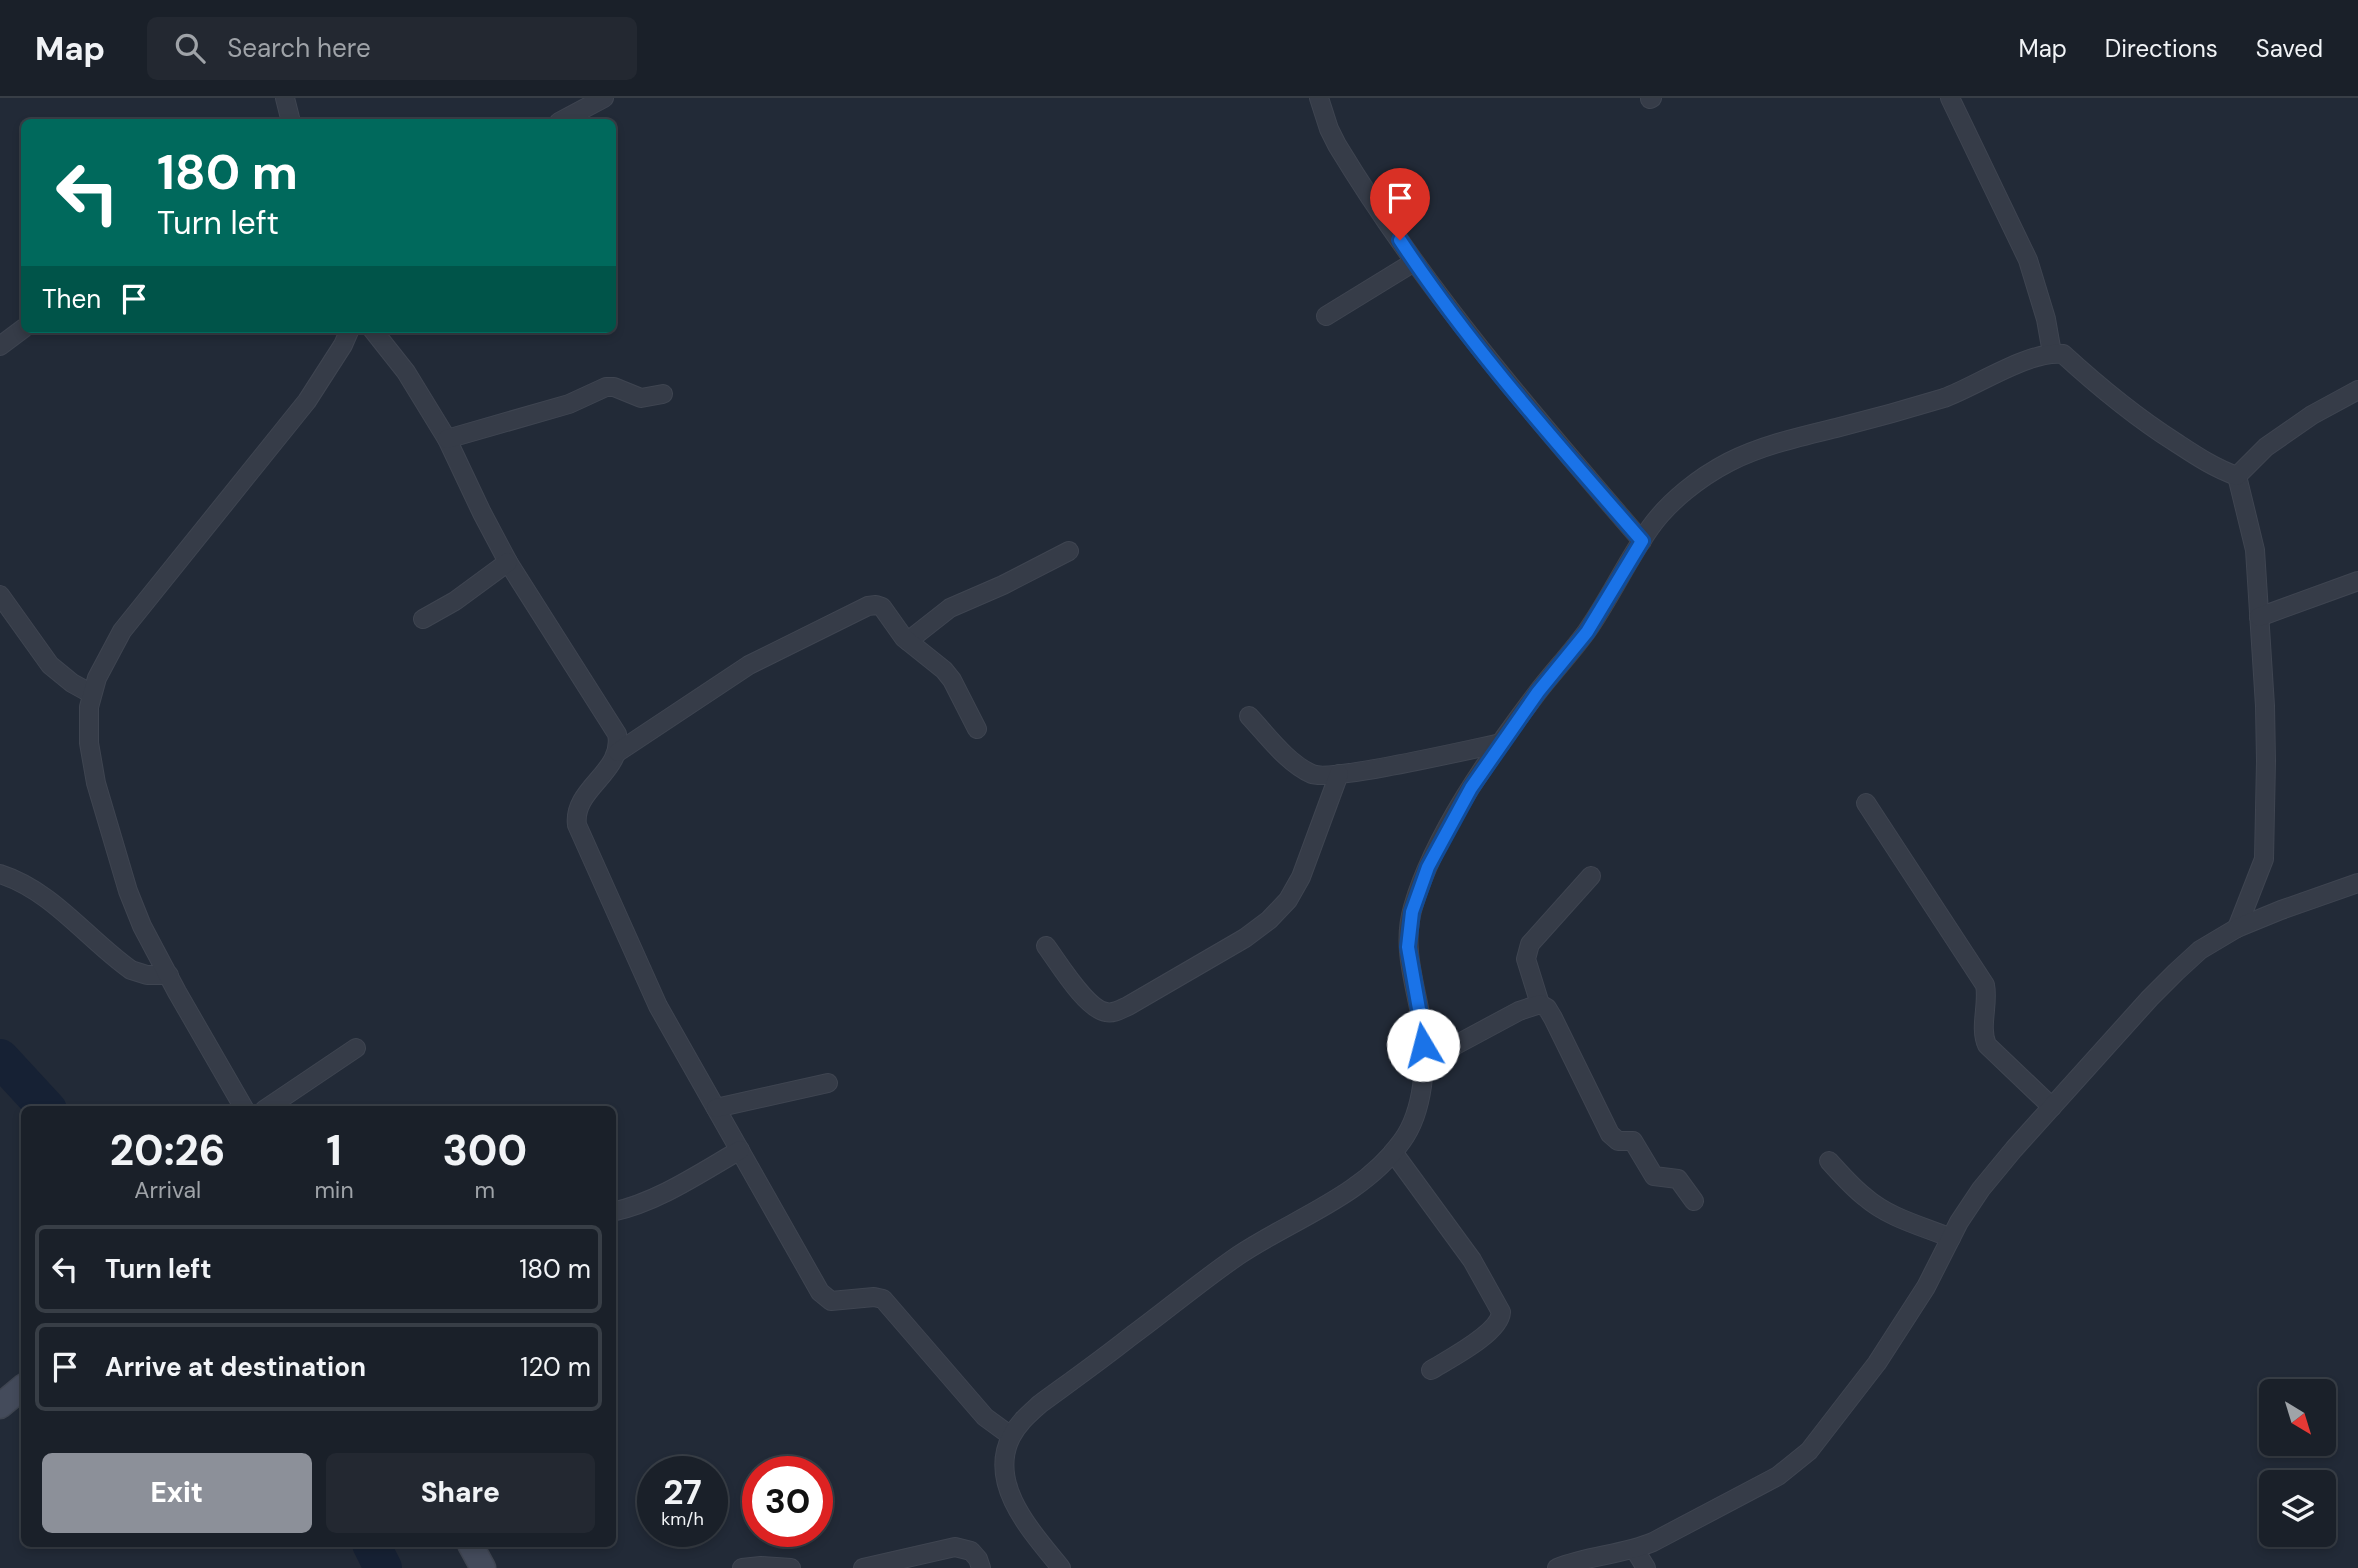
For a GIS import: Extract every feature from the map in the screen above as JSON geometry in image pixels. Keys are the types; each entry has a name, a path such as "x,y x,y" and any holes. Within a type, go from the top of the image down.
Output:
{"main road":[{"path":"0,1406 21,1388"},
{"path":"472,1547 483,1568"}],"street":[{"path":"285,98 289,119"},
{"path":"565,119 604,98"},
{"path":"1320,98 1337,145 1414,262 1522,403 1642,541"},
{"path":"1950,98 2028,260 2046,320 2052,353"},
{"path":"1326,316 1414,262"},
{"path":"0,346 21,330"},
{"path":"243,1106 142,926 133,903 96,783 89,743 89,707 109,652 122,631 307,401 348,333"},
{"path":"375,333 406,372 447,439 508,562 613,725 619,741 618,752"},
{"path":"1061,1568 1009,1493 1005,1457 1011,1436 1022,1420 1040,1404 1240,1254 1352,1188 1372,1173 1408,1132 1414,1116 1424,1062 1422,1026 1408,947 1412,912 1428,867 1471,788 1501,743 1587,632 1642,541 1665,511 1692,486 1727,463 1768,445 1947,397 2036,356 2052,353 2063,354 2144,422 2216,468 2237,475"},
{"path":"447,439 569,404 606,387 614,387 641,398 663,394"},
{"path":"2237,475 2266,447 2312,415 2358,390"},
{"path":"2237,475 2255,550 2265,706 2264,859 2237,928"},
{"path":"908,641 950,608 1003,585 1069,551"},
{"path":"423,619 454,601 508,562"},
{"path":"2259,617 2358,580"},
{"path":"0,594 50,665 72,683 92,694"},
{"path":"977,729 952,680 944,670 908,641 881,607 868,606 749,665 618,752 578,806 577,825 657,1006 825,1298 838,1301 874,1297 884,1299 985,1416 1011,1436"},
{"path":"1249,716 1288,756 1306,770 1321,776 1501,743"},
{"path":"1046,946 1081,993 1105,1012 1115,1012 1245,938 1269,920 1288,900 1301,877 1339,774"},
{"path":"1866,803 1985,985 1987,996 1984,1032 1987,1045 2052,1107"},
{"path":"0,874 16,880 53,904 131,970 147,975 169,975"},
{"path":"1591,876 1530,944 1526,959 1540,1004 1547,1008 1553,1018 1610,1134 1618,1141 1633,1141 1650,1173 1658,1178 1678,1179 1694,1201"},
{"path":"1557,1568 1584,1559 1635,1550 1778,1476 1809,1451 1877,1363 1926,1286 1981,1189 2167,981 2200,950 2237,928 2358,883"},
{"path":"1424,1062 1519,1011 1540,1004"},
{"path":"270,1106 356,1048"},
{"path":"716,1108 828,1083"},
{"path":"616,1211 670,1190 740,1150"},
{"path":"1393,1152 1472,1260 1502,1312 1501,1319 1489,1332 1431,1370"},
{"path":"1829,1161 1865,1198 1880,1208 1951,1238"},
{"path":"863,1568 955,1547 971,1552 978,1559 981,1568"},
{"path":"1635,1550 1646,1568"},
{"path":"742,1568 791,1568"}],"waterway":[{"path":"0,1058 44,1106"},
{"path":"372,1547 383,1568"}],"route":[{"path":"1400,240 1424,276 1522,403 1642,541 1587,632 1538,692 1471,788 1428,867 1408,929 1409,963 1422,1026 1423,1045"}]}
